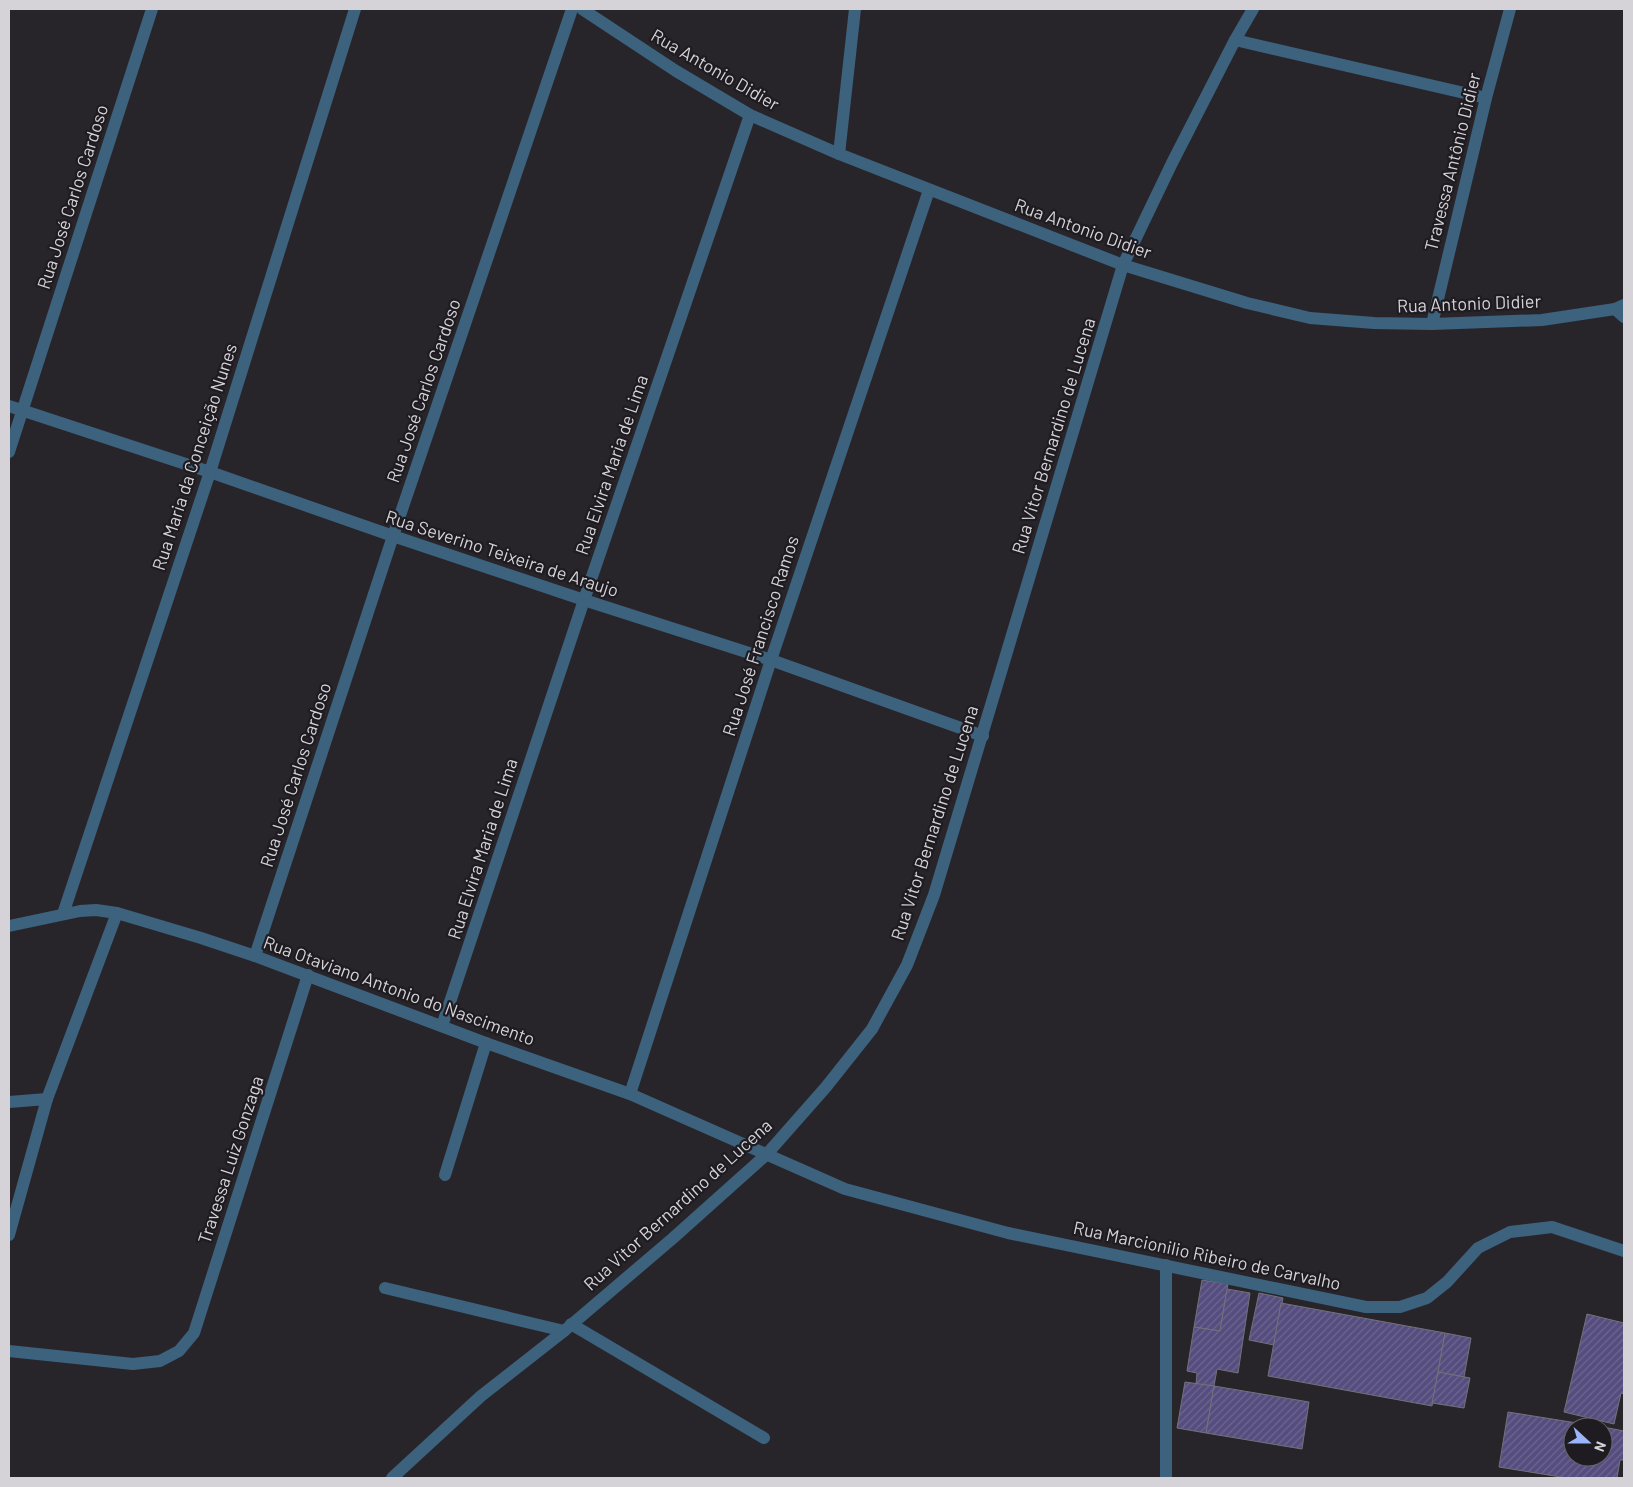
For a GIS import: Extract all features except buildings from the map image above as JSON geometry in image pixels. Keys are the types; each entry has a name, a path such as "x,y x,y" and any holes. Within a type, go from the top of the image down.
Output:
{"street":[{"name":"Rua José Carlos Cardoso","path":"9,452 152,9"},
{"name":"Rua Maria da Conceição Nunes","path":"62,914 210,472 355,9"},
{"name":"Rua José Carlos Cardoso","path":"254,956 393,536 572,9"},
{"name":"Rua Antonio Didier","path":"582,9 676,71 750,115 839,154 1124,266 1247,303 1310,318 1374,323 1432,324 1542,320 1621,310"},
{"path":"839,154 855,9"},
{"name":"Rua Vitor Bernardino de Lucena","path":"392,1478 481,1396 568,1327 672,1239 766,1155 826,1087 872,1029 907,965 934,895 1124,266 1172,163 1253,9"},
{"name":"Travessa Antônio Didier","path":"1432,324 1486,98 1510,9"},
{"path":"1235,40 1486,98"},
{"name":"Rua Elvira Maria de Lima","path":"442,1026 584,600 750,115"},
{"name":"Rua José Francisco Ramos","path":"630,1094 771,660 929,190"},
{"name":"Rua Severino Teixeira de Araujo","path":"9,406 210,472 584,600 771,660 983,736"},
{"name":"Rua Otaviano Antonio do Nascimento","path":"9,926 62,914 96,910 117,913 202,938 308,975 630,1094 766,1155"},
{"path":"9,1235 48,1099 117,913"},
{"name":"Travessa Luiz Gonzaga","path":"9,1351 133,1364 160,1360 179,1351 194,1333 308,975"},
{"path":"445,1175 486,1042"},
{"path":"9,1102 48,1099"},
{"name":"Rua Marcionilio Ribeiro de Carvalho","path":"766,1155 845,1189 921,1211 1008,1233 1366,1307 1400,1307 1427,1298 1447,1282 1478,1248 1510,1232 1552,1227 1624,1250"},
{"path":"1166,1265 1166,1478"},
{"path":"385,1288 568,1327 764,1438"}]}
